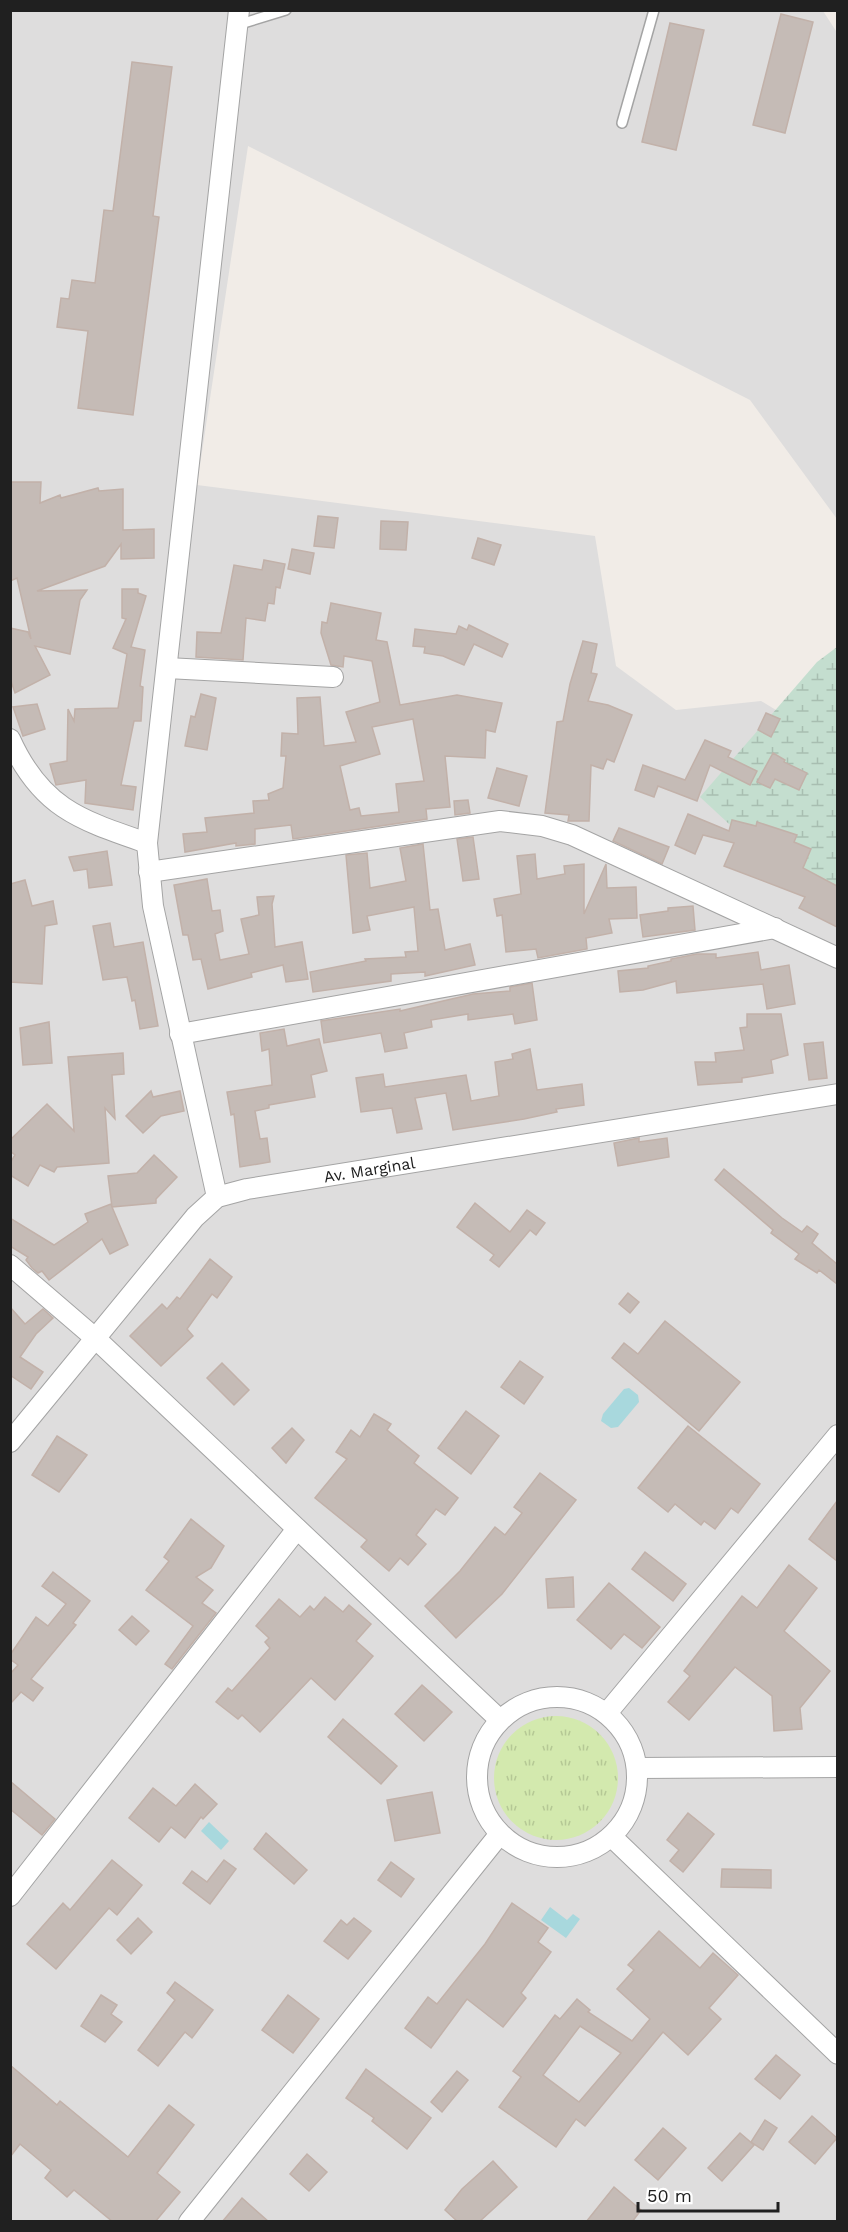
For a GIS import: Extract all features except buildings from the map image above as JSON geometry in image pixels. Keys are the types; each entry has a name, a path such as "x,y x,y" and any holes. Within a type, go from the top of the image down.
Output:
{"street":[{"path":"218,1197 153,906 147,843 238,18"},
{"path":"167,668 333,677"},
{"path":"10,740 32,779 58,806 89,823 147,843"},
{"path":"149,872 447,827 500,821 542,826 572,835 837,958"},
{"path":"180,1034 775,928"},
{"name":"Av. Marginal","path":"10,1442 195,1217 218,1197 247,1189 837,1094"},
{"path":"10,1265 95,1338 500,1720"},
{"path":"607,1713 837,1436"},
{"path":"10,1896 297,1529"},
{"path":"552,1696 581,1700 607,1713 627,1738 637,1768 633,1801 627,1817 612,1837 585,1853 555,1859 525,1852 499,1835 482,1809 476,1777 482,1746 500,1720 524,1703 552,1696"},
{"path":"637,1768 837,1767"},
{"path":"189,2222 499,1835"},
{"path":"612,1837 837,2054"}],"lane":[{"path":"238,18 286,10"},
{"path":"622,123 654,10"}],"shaded area":[{"path":"11,11 823,11 838,34 837,519 750,400 248,146 197,485 595,536 616,666 676,710 761,701 837,747 837,2221 11,2222"}],"green space":[{"path":"837,647 837,914 814,903 700,797 817,662"},
{"path":"556,1716 580,1721 591,1726 600,1734 608,1743 613,1754 618,1778 613,1802 608,1813 600,1822 591,1830 580,1835 556,1840 532,1835 521,1830 512,1822 504,1813 499,1802 494,1778 499,1754 504,1743 512,1734 521,1726 532,1721"}],"water":[{"path":"629,1388 638,1395 639,1402 618,1427 611,1428 601,1421 603,1414 624,1389"},
{"path":"209,1822 229,1841 221,1850 201,1831"},
{"path":"550,1907 567,1920 573,1914 580,1919 566,1938 541,1920"}]}
